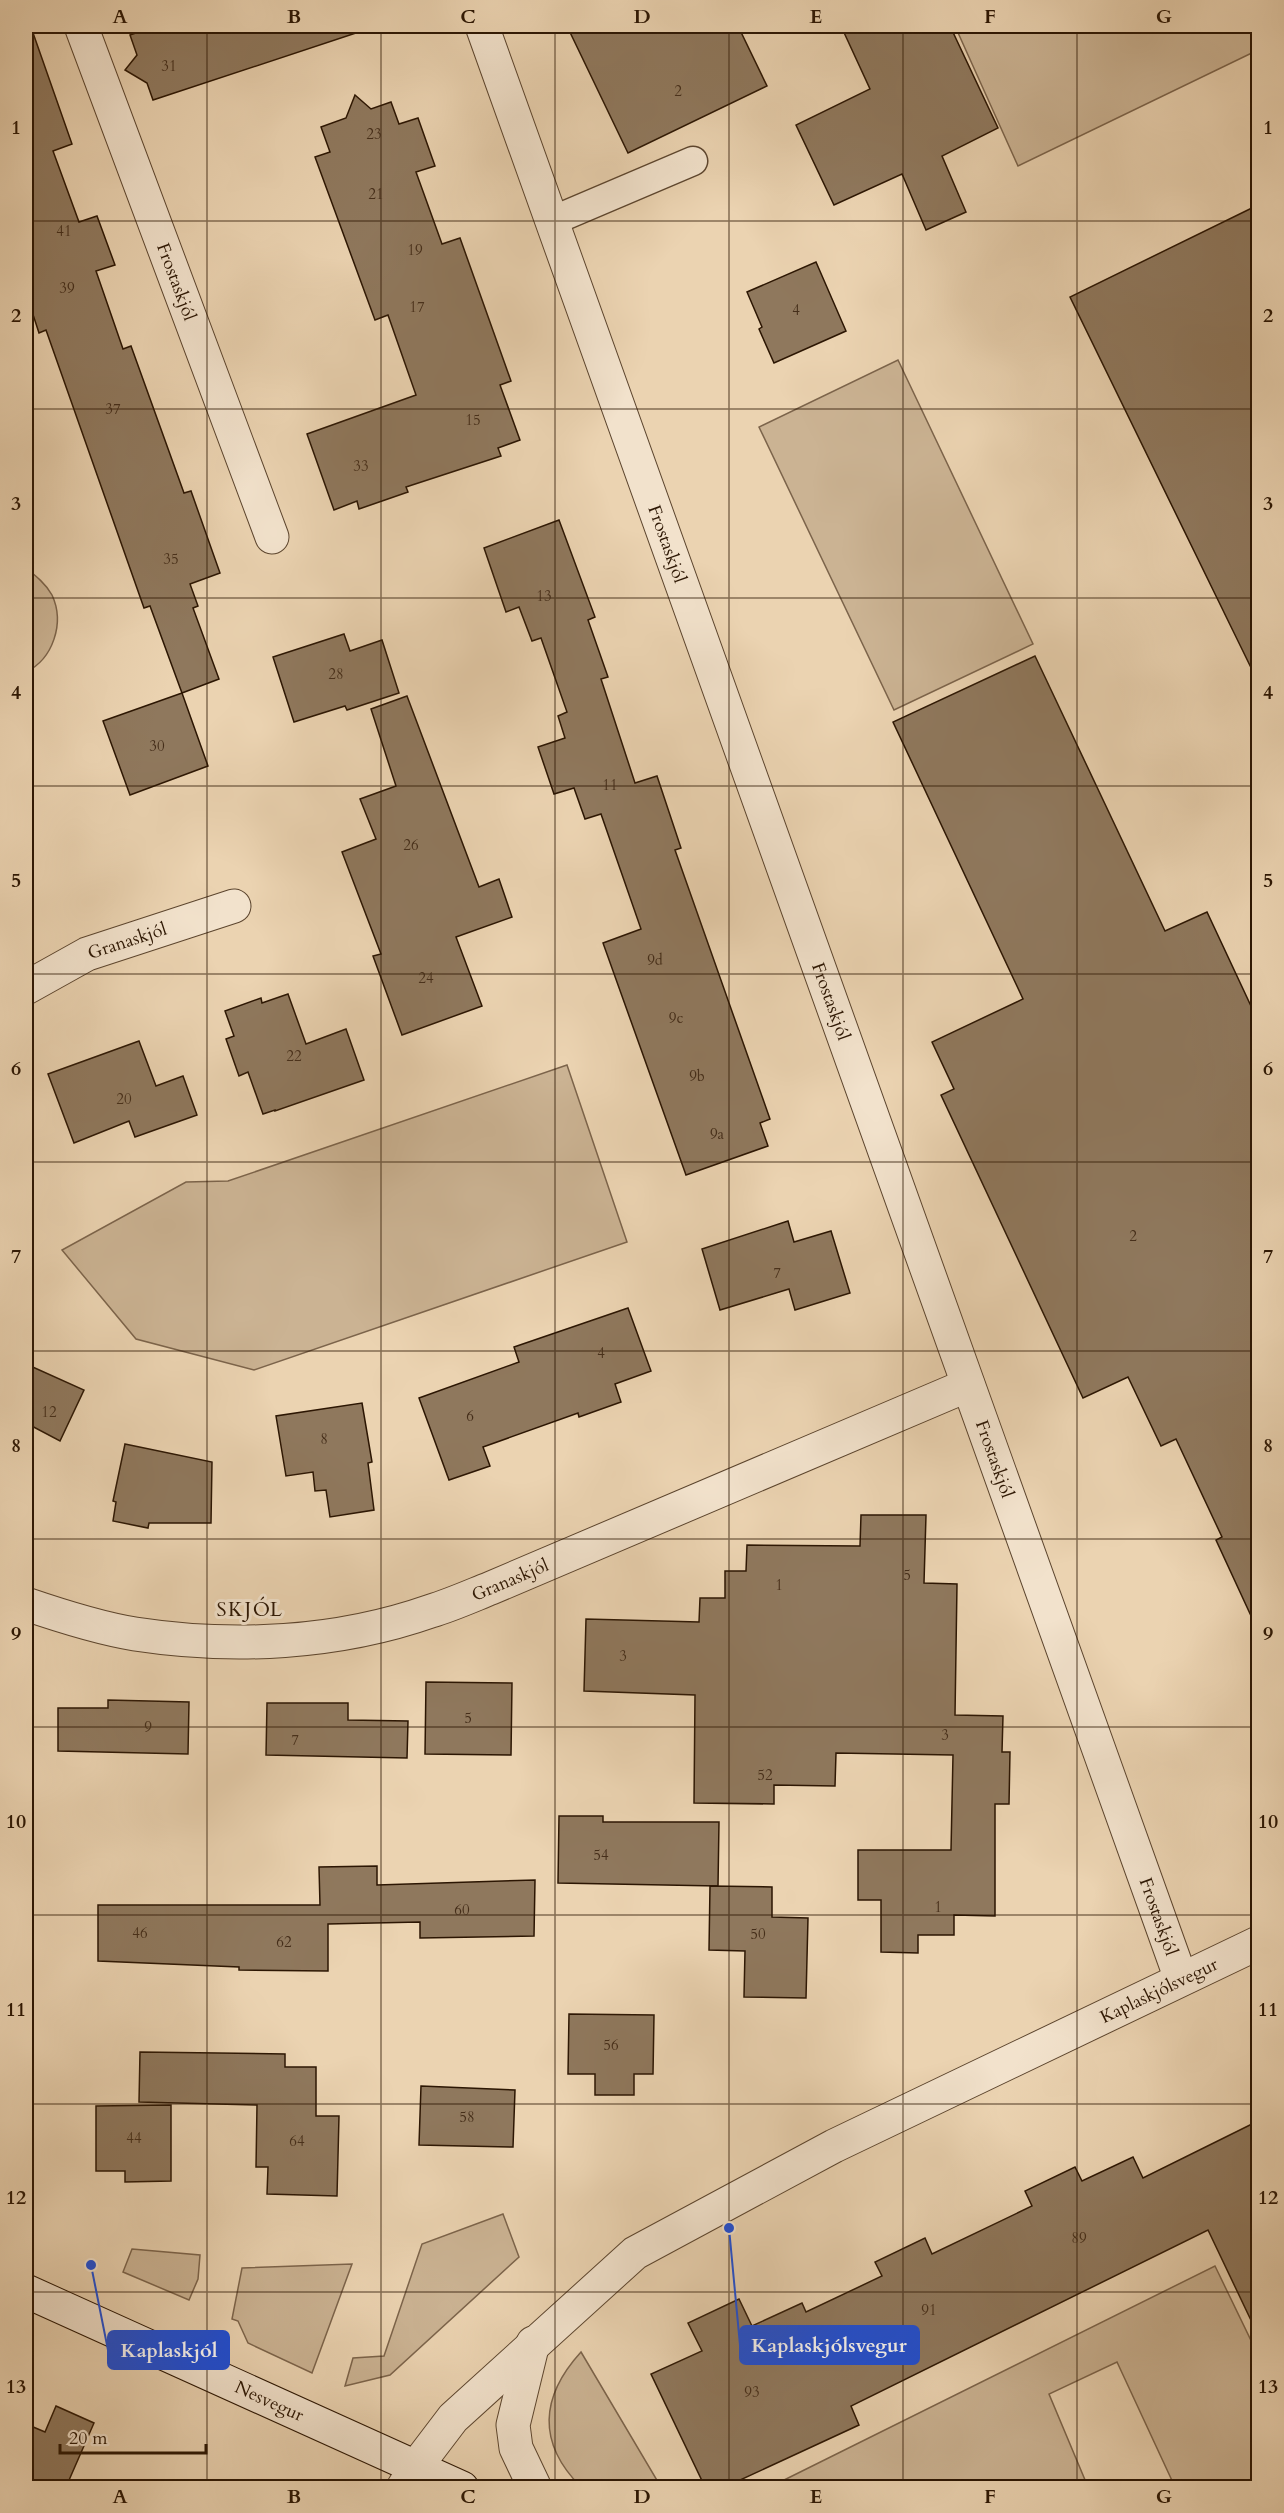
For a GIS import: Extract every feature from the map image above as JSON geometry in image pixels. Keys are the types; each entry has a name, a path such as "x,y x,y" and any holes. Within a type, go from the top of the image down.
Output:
{"street":[{"name":"Frostaskjól","path":"81,26 272,537"},
{"name":"Frostaskjól","path":"482,26 1181,1979"},
{"name":"Granaskjól","path":"26,988 87,954 234,906"},
{"name":"Granaskjól","path":"26,1604 77,1621 133,1634 190,1641 247,1643 304,1639 368,1629 431,1612 491,1588 968,1385"},
{"name":"Kaplaskjólsvegur","path":"409,2477 453,2418 533,2343 635,2253 834,2146 1258,1943"},
{"name":"Nesvegur","path":"26,2291 409,2477 462,2487"},
{"path":"533,2343 513,2425 516,2448 536,2487"}],"lane":[{"path":"552,221 693,161"}],"shaded area":[{"path":"955,26 1258,26 1258,50 1018,166"},
{"path":"898,360 1033,644 894,710 759,427"},
{"path":"26,568 50,591 56,606 57,628 50,649 35,666 26,672"},
{"path":"567,1065 627,1242 254,1370 136,1339 62,1250 186,1182 228,1181"},
{"path":"503,2214 519,2257 390,2375 345,2386 353,2358 384,2356 422,2244"},
{"path":"132,2249 200,2255 198,2279 189,2300 123,2272"},
{"path":"352,2264 312,2373 248,2343 238,2321 232,2319 242,2268"},
{"path":"1215,2266 1258,2355 1258,2487 1175,2487 1117,2362 1049,2394 1088,2487 770,2487"},
{"path":"581,2352 661,2487 581,2487 557,2454 551,2437 549,2420 551,2403 567,2369"}],"building":[{"path":"156,26 355,26 356,33 153,100 147,83 125,70 137,55 130,35"},
{"path":"567,26 738,26 767,86 628,153"},
{"path":"841,26 950,26 998,128 942,156 966,212 926,230 902,174 834,205 796,125 870,89"},
{"path":"32,30 72,144 53,151 79,222 97,216 115,265 96,271 123,349 131,346 184,493 191,491 220,573 190,584 198,606 193,608 219,679 182,693 150,606 144,608 46,330 39,333 26,293 26,31"},
{"path":"355,95 371,109 391,102 399,124 418,118 435,166 416,172 442,244 460,238 511,381 500,385 520,440 498,448 501,456 406,487 408,492 359,509 357,501 334,510 307,434 416,395 388,315 375,320 315,157 330,152 321,127 346,118"},
{"path":"1258,205 1258,682 1070,297"},
{"path":"816,262 846,331 774,363 759,329 762,327 747,292"},
{"path":"559,520 595,617 588,620 608,677 601,679 635,783 657,776 681,848 675,850 770,1119 760,1123 768,1146 686,1175 603,943 641,929 601,814 585,819 574,788 554,794 538,747 565,738 558,716 567,712 541,638 532,641 519,607 506,612 484,548"},
{"path":"344,634 350,651 382,640 399,693 347,710 345,706 294,722 273,657"},
{"path":"1035,656 1165,931 1207,912 1258,1021 1258,1631 1216,1540 1222,1537 1176,1439 1161,1446 1128,1377 1083,1398 941,1095 954,1089 932,1042 1023,999 893,722"},
{"path":"182,693 208,766 130,795 103,721"},
{"path":"407,696 479,887 499,879 512,917 456,937 482,1006 402,1035 373,956 381,954 342,852 376,839 360,799 396,786 371,709"},
{"path":"288,994 306,1044 346,1029 364,1080 263,1114 248,1072 239,1076 226,1039 234,1036 225,1011 261,998 262,1003"},
{"path":"139,1041 156,1086 183,1076 197,1115 135,1137 129,1121 74,1143 48,1074"},
{"path":"788,1221 794,1242 831,1231 850,1293 795,1310 789,1289 720,1310 702,1249"},
{"path":"628,1308 651,1371 615,1384 621,1402 579,1417 578,1413 483,1447 490,1466 449,1480 419,1398 519,1362 514,1347"},
{"path":"26,1364 84,1390 60,1441 26,1423"},
{"path":"362,1403 372,1462 368,1463 374,1510 330,1517 326,1490 315,1491 313,1472 286,1476 276,1416"},
{"path":"125,1444 212,1462 211,1523 149,1523 148,1528 113,1521 116,1502 113,1501"},
{"path":"861,1515 926,1515 924,1583 957,1584 955,1715 1003,1716 1002,1752 1010,1752 1009,1804 995,1804 995,1916 954,1915 954,1935 918,1935 918,1953 881,1952 881,1900 858,1900 858,1850 951,1850 953,1755 836,1753 835,1786 774,1785 774,1804 694,1803 695,1695 584,1691 586,1619 699,1622 700,1598 725,1598 725,1571 746,1571 747,1545 860,1546"},
{"path":"426,1682 512,1683 511,1755 425,1754"},
{"path":"108,1700 189,1702 188,1754 58,1751 58,1708 108,1708"},
{"path":"267,1703 348,1703 348,1720 408,1721 407,1758 266,1755"},
{"path":"559,1816 603,1816 603,1822 719,1822 718,1886 558,1883"},
{"path":"377,1866 377,1885 535,1880 534,1936 420,1938 420,1922 328,1924 328,1971 239,1970 239,1967 98,1961 98,1905 320,1905 319,1867"},
{"path":"710,1886 772,1887 772,1917 808,1918 806,1998 744,1997 745,1951 709,1950"},
{"path":"569,2014 654,2015 653,2074 634,2074 634,2095 595,2095 595,2074 568,2074"},
{"path":"140,2052 285,2054 285,2067 316,2067 316,2116 339,2116 337,2196 267,2194 268,2167 256,2167 257,2105 139,2102"},
{"path":"421,2086 515,2090 513,2147 419,2145"},
{"path":"171,2105 171,2181 125,2182 125,2171 96,2171 96,2106"},
{"path":"1258,2121 1258,2335 1208,2230 851,2406 859,2425 725,2487 705,2487 651,2374 702,2351 688,2323 739,2299 752,2326 802,2303 806,2312 882,2276 875,2262 925,2238 932,2254 1032,2206 1025,2191 1075,2167 1082,2181 1133,2157 1143,2178"},
{"path":"56,2406 94,2423 66,2487 26,2487 26,2424 45,2432"}],"place":[{"name":"Kaplaskjólsvegur","path":"729,2228"},
{"name":"Kaplaskjól","path":"91,2265"}],"district":[{"name":"SKJÓL","path":"250,1609"}]}
